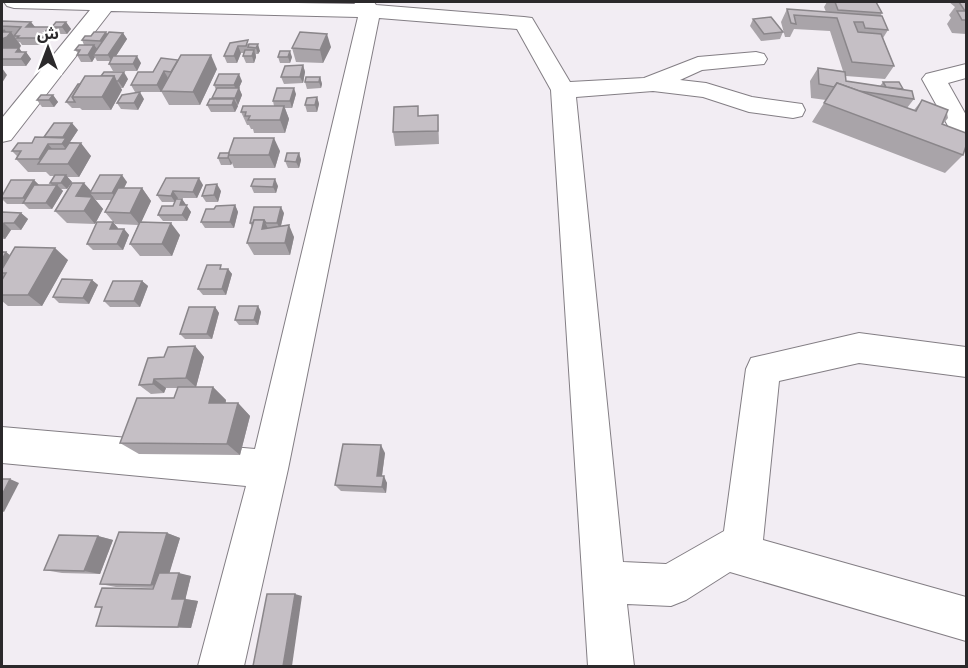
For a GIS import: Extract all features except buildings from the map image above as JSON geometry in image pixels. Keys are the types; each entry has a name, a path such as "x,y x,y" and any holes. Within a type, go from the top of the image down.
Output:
{"street":[{"path":"3,2 367,6 529,12 563,90 611,666"},
{"path":"2,134 105,4"},
{"path":"221,666 268,469 367,6"},
{"path":"651,83 698,64 756,59"},
{"path":"966,71 934,79 966,136"},
{"path":"563,90 651,83 706,90 749,104 793,110"},
{"path":"741,554 763,369 859,348 966,362"},
{"path":"2,445 268,469"},
{"path":"604,582 671,585 727,550 966,619"}]}
